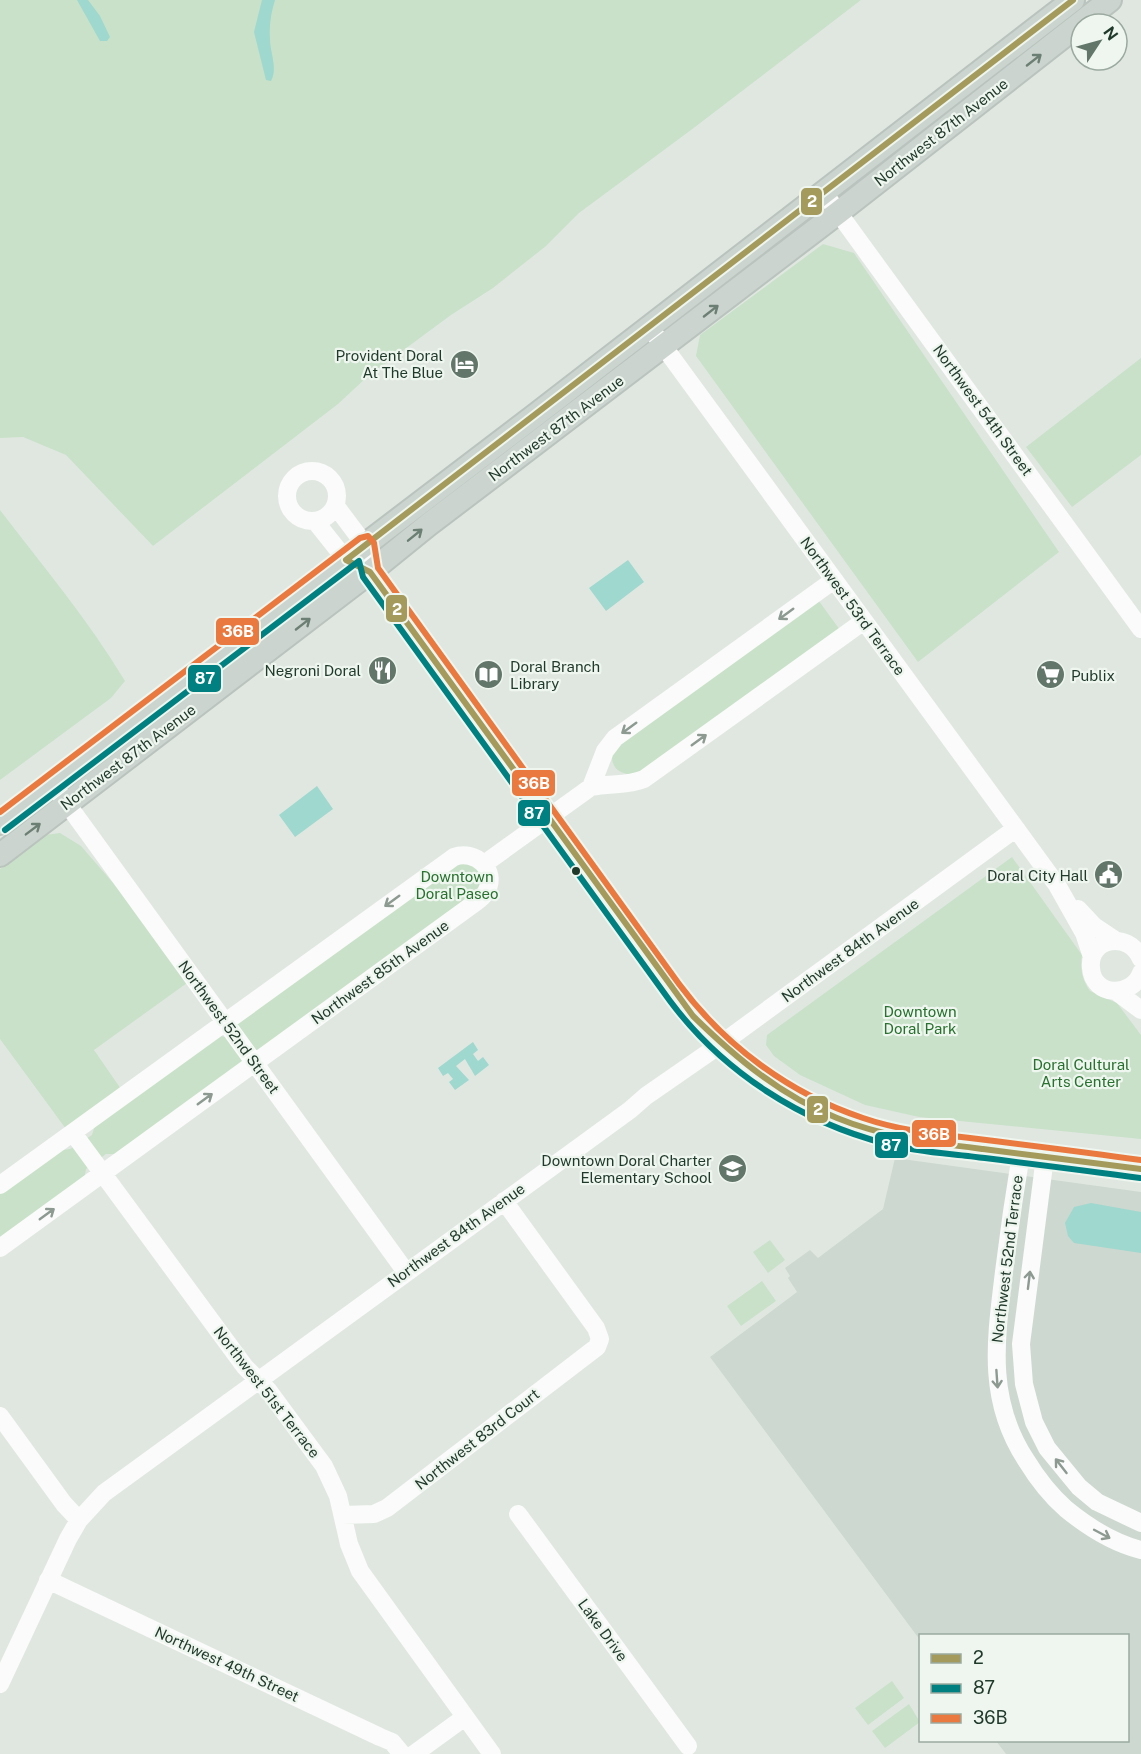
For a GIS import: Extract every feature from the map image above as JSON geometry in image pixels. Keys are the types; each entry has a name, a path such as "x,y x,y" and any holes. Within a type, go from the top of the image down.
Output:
{"main road":[{"name":"Northwest 87th Avenue","path":"0,823 825,193 1073,0"},
{"name":"Northwest 87th Avenue","path":"0,855 370,572 428,525 664,347 1110,0"}],"street":[{"name":"Northwest 54th Street","path":"825,193 1141,629"},
{"name":"Northwest 53rd Terrace","path":"650,327 1057,885 1094,926 1128,940 1141,959"},
{"path":"314,470 328,477 336,488 335,505 331,513 324,518 315,521 300,518 289,506 287,490 297,475 314,470"},
{"path":"335,505 365,545 370,572 686,1006 721,1044 785,1092 838,1119 888,1135 1141,1169"},
{"path":"315,521 346,560 370,572"},
{"path":"591,787 605,751 615,738 834,580"},
{"path":"0,1185 454,856 470,854 484,864 591,787 644,779 864,621"},
{"path":"605,751 610,769 629,783"},
{"name":"Northwest 52nd Street","path":"52,783 406,1272"},
{"name":"Northwest 84th Avenue","path":"0,1684 78,1520 113,1486 630,1110 645,1096 721,1044 1015,829"},
{"name":"Northwest 85th Avenue","path":"0,1248 483,897 489,885 484,864"},
{"name":"Northwest 53rd Terrace","path":"1057,885 1084,933 1092,957 1090,968 1096,982 1103,988 1118,992"},
{"path":"1092,957 1101,945 1128,940"},
{"path":"1118,992 1129,988 1140,979"},
{"path":"1118,992 1141,1010"},
{"name":"Northwest 51st Terrace","path":"74,1133 245,1367 268,1390 324,1466 335,1488 349,1544 364,1576 492,1754"},
{"name":"Northwest 52nd Terrace","path":"1021,1154 998,1319 996,1357 1001,1405 1018,1449 1050,1494 1082,1522 1106,1536 1141,1550"},
{"name":"Northwest 52nd Terrace","path":"1045,1157 1021,1344 1024,1384 1034,1422 1047,1448 1078,1487 1097,1502 1141,1523"},
{"name":"Northwest 83rd Court","path":"343,1515 374,1514 387,1508 597,1347 600,1339 596,1328 504,1201"},
{"path":"0,1416 78,1520"},
{"name":"Lake Drive","path":"518,1514 688,1746"},
{"name":"Northwest 49th Street","path":"48,1581 386,1739 402,1754"},
{"path":"414,1754 465,1717"}],"shaded area":[{"path":"895,1158 1141,1192 1141,1754 1006,1754 997,1742 1129,1742 1129,1634 919,1634 919,1639 710,1357 797,1292 785,1268 810,1250 818,1258 883,1209"}],"green space":[{"path":"0,0 861,0 579,213 546,246 493,288 451,315 367,377 338,404 153,546 66,455 23,437 0,438"},
{"path":"823,244 854,253 1059,552 918,662 696,356 700,335"},
{"path":"1141,358 1141,455 1072,507 1026,447"},
{"path":"0,510 81,615 125,681 111,698 0,780"},
{"path":"816,597 840,630 641,775 627,774 617,769 612,760 614,745"},
{"path":"60,833 81,846 120,891 187,983 94,1050 121,1089 66,1129 0,1039 0,869 45,835"},
{"name":"Downtown Doral Park","path":"1012,857 1082,955 1082,974 1090,991 1117,1003 1141,1035 1141,1139 919,1117 865,1105 800,1075 774,1056 766,1045 767,1035"},
{"name":"Downtown Doral Paseo","path":"455,860 476,863 483,886 120,1154 106,1154 86,1169 84,1180 0,1242 0,1191 55,1151 70,1149 92,1135 96,1122 217,1035 225,1037 238,1028 238,1022"},
{"path":"770,1240 785,1260 768,1273 753,1252"},
{"path":"762,1281 776,1301 741,1326 727,1306"},
{"path":"892,1681 904,1698 868,1725 855,1708"},
{"path":"909,1704 919,1720 919,1723 885,1748 872,1731"}],"water":[{"path":"77,0 88,0 100,16 110,37 107,41 100,41"},
{"path":"262,0 275,0 270,29 274,66 271,81 266,80 254,32"},
{"path":"628,560 644,582 606,611 589,588"},
{"path":"317,786 333,809 295,837 279,815"},
{"path":"473,1042 478,1050 473,1054 478,1061 483,1057 489,1065 475,1076 465,1059 456,1066 469,1080 455,1090 449,1082 453,1079 448,1073 443,1076 438,1068"},
{"path":"1091,1203 1141,1212 1141,1253 1074,1243 1068,1236 1065,1223 1074,1207"}],"transit line":[{"name":"2","path":"1073,0 346,560 370,572 693,1016 760,1074 816,1109 854,1125 890,1135 1141,1169"},
{"name":"36B","path":"0,812 360,538 368,536 374,543 378,568 679,984 697,1007 738,1047 761,1065 810,1096 876,1122 929,1133 1141,1160"},
{"name":"87","path":"5,830 359,561 363,577 670,1001 691,1027 739,1072 795,1108 824,1122 887,1144 927,1152 1140,1178"}],"place":[{"name":"Provident Doral At The Blue","path":"464,364"},
{"name":"Negroni Doral","path":"382,670"},
{"name":"Doral Branch Library","path":"489,675"},
{"name":"Publix","path":"1050,675"},
{"name":"Doral City Hall","path":"1109,875"},
{"name":"Downtown Doral Charter Elementary School","path":"733,1169"}],"park label":[{"name":"Doral Cultural Arts Center","path":"1081,1072"}]}
